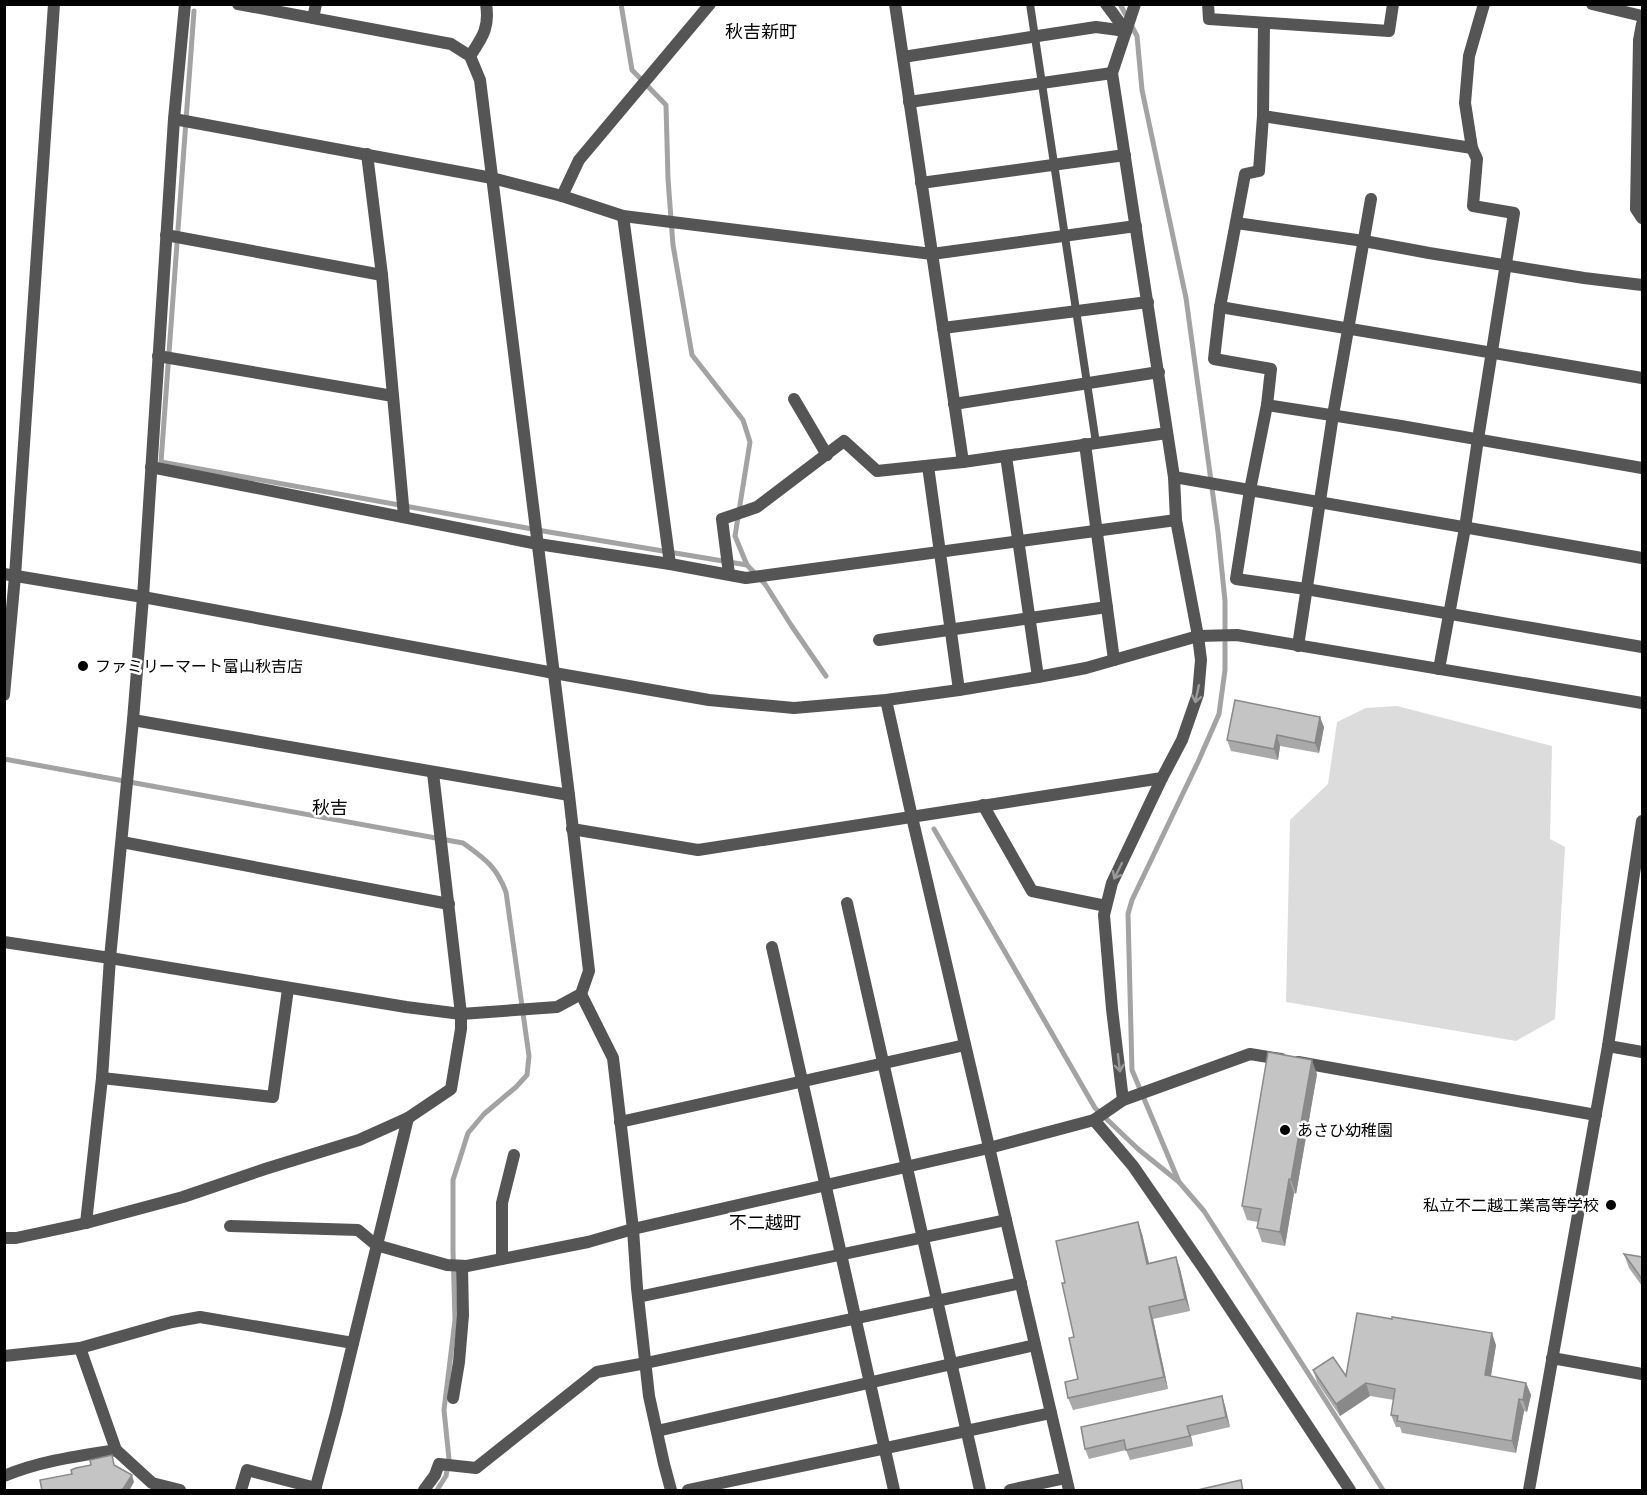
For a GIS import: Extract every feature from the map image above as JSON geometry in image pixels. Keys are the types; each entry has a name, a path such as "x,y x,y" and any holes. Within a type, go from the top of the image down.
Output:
{"street":[{"path":"4,695 10,575 54,4"},
{"path":"86,1223 102,1078 110,958 134,720 174,119 184,4"},
{"path":"4,942 288,989 461,1014 557,1007 581,994 589,971 480,80 470,56 451,44 238,4"},
{"path":"313,18 316,4"},
{"path":"470,56 485,34 486,4"},
{"path":"562,196 579,160 710,4"},
{"path":"895,4 963,462"},
{"path":"1106,4 1126,31"},
{"path":"1123,1100 1104,915 1112,883 1182,740 1198,694 1201,660 1176,520 1174,477 1159,372 1112,73 1135,4"},
{"path":"1208,4 1209,19 1389,31 1393,4"},
{"path":"1439,669 1465,528 1514,213 1473,206 1477,159 1472,148 1465,103 1469,56 1484,4"},
{"path":"1593,4 1642,16"},
{"path":"1264,22 1263,116 1258,171 1245,174 1214,359 1271,369 1236,579 1642,647"},
{"path":"1642,24 1639,40 1636,129 1636,209 1642,218"},
{"path":"903,57 1096,27 1126,31"},
{"path":"909,102 1112,73"},
{"path":"1263,116 1472,148"},
{"path":"174,119 492,178 562,196 623,216 932,254 1136,226"},
{"path":"367,154 382,275 404,516"},
{"path":"921,183 1125,155"},
{"path":"1298,646 1333,415 1371,199"},
{"path":"623,216 670,564"},
{"path":"1236,223 1364,241 1584,278 1642,285"},
{"path":"166,235 382,275"},
{"path":"943,328 1148,302"},
{"path":"1221,307 1642,378"},
{"path":"158,356 393,396"},
{"path":"954,404 1159,372"},
{"path":"794,399 827,455"},
{"path":"1266,405 1642,468"},
{"path":"729,574 722,519 757,507 844,441 877,471 963,462 1167,433"},
{"path":"1090,444 1096,531 1114,660"},
{"path":"1006,456 1038,677"},
{"path":"928,466 959,690"},
{"path":"151,467 538,544 746,578 1176,520"},
{"path":"1174,477 1642,558"},
{"path":"10,575 143,597 554,673 709,699 794,708 886,700 1038,677 1086,668 1198,636 1236,635 1642,703"},
{"path":"879,640 1107,607"},
{"path":"886,700 1068,1484 1010,1491"},
{"path":"134,720 569,795"},
{"path":"4,1238 16,1238 86,1223 183,1197 359,1140 408,1118 451,1089 461,1029 461,1014 433,773"},
{"path":"572,829 698,850 1162,778"},
{"path":"983,805 1032,891 1106,906"},
{"path":"1529,1491 1608,1046 1642,821"},
{"path":"122,842 449,904"},
{"path":"847,903 980,1491"},
{"path":"772,947 894,1491"},
{"path":"102,1078 273,1096 288,989"},
{"path":"581,994 613,1058 633,1228 649,1396 671,1491"},
{"path":"620,1122 966,1045"},
{"path":"1608,1046 1642,1052"},
{"path":"230,1226 358,1230 376,1245 447,1265 462,1266 588,1242 633,1228 989,1148 1094,1120 1123,1100 1250,1054 1596,1115"},
{"path":"241,1491 247,1470 316,1489 408,1118"},
{"path":"1094,1120 1133,1166 1206,1272 1350,1491"},
{"path":"502,1259 502,1203 514,1155"},
{"path":"638,1297 1006,1220"},
{"path":"453,1398 463,1315 462,1266"},
{"path":"424,1491 435,1475 439,1464 476,1468 597,1372 1021,1283"},
{"path":"4,1356 80,1348 172,1322 200,1317 353,1343"},
{"path":"657,1431 1035,1345"},
{"path":"80,1348 116,1450 152,1483 180,1491"},
{"path":"1551,1358 1642,1374"},
{"path":"688,1491 1051,1413"},
{"path":"4,1476 25,1467 116,1450"}],"lane":[{"path":"1030,4 1087,383 1090,444"}],"shaded area":[{"path":"1397,706 1552,746 1550,839 1565,847 1555,1019 1516,1041 1286,1002 1290,820 1328,784 1337,722 1366,708"}],"building":[{"path":"1235,700 1320,717 1315,743 1277,735 1274,749 1227,740"},
{"name":"あさひ幼稚園","path":"1268,1052 1312,1060 1280,1232 1257,1228 1261,1209 1242,1206"},
{"path":"1138,1222 1147,1264 1176,1257 1185,1299 1149,1307 1164,1377 1068,1398 1065,1382 1078,1379 1069,1338 1074,1337 1062,1283 1065,1283 1056,1241"},
{"path":"1624,1254 1642,1257 1642,1279"},
{"path":"1357,1313 1492,1333 1485,1375 1526,1383 1523,1400 1519,1399 1512,1441 1397,1421 1398,1416 1391,1415 1395,1389 1366,1383 1336,1404 1313,1370 1333,1357 1346,1376"},
{"path":"1222,1396 1226,1417 1187,1426 1190,1436 1126,1450 1124,1440 1085,1449 1081,1427"},
{"path":"112,1455 114,1465 132,1475 123,1489 116,1491 42,1491 40,1480 72,1474 71,1470 91,1465 90,1460"},
{"path":"1241,1480 1243,1491 1193,1491"}],"waterway":[{"path":"621,4 632,70 666,105 673,245 692,355 743,420 750,442 735,536 747,565"},
{"path":"1120,4 1137,36 1142,90 1186,298 1218,532 1225,601 1225,670 1219,714 1132,900 1128,914 1132,1070 1179,1182"},
{"path":"194,11 161,462 747,565 765,584 826,676"},
{"path":"4,759 463,843 494,869 506,892 529,1056 527,1075 484,1114 468,1133 453,1180 455,1320 444,1410 449,1459 446,1476 437,1490"},
{"path":"934,829 1095,1108 1138,1149 1179,1182 1204,1211 1383,1490"}],"place":[{"name":"ファミリーマート富山秋吉店","path":"83,666"},
{"name":"あさひ幼稚園","path":"1285,1130"},
{"name":"私立不二越工業高等学校","path":"1611,1205"}],"district":[{"name":"秋吉新町","path":"761,32"},
{"name":"秋吉","path":"330,808"},
{"name":"不二越町","path":"765,1223"}]}
